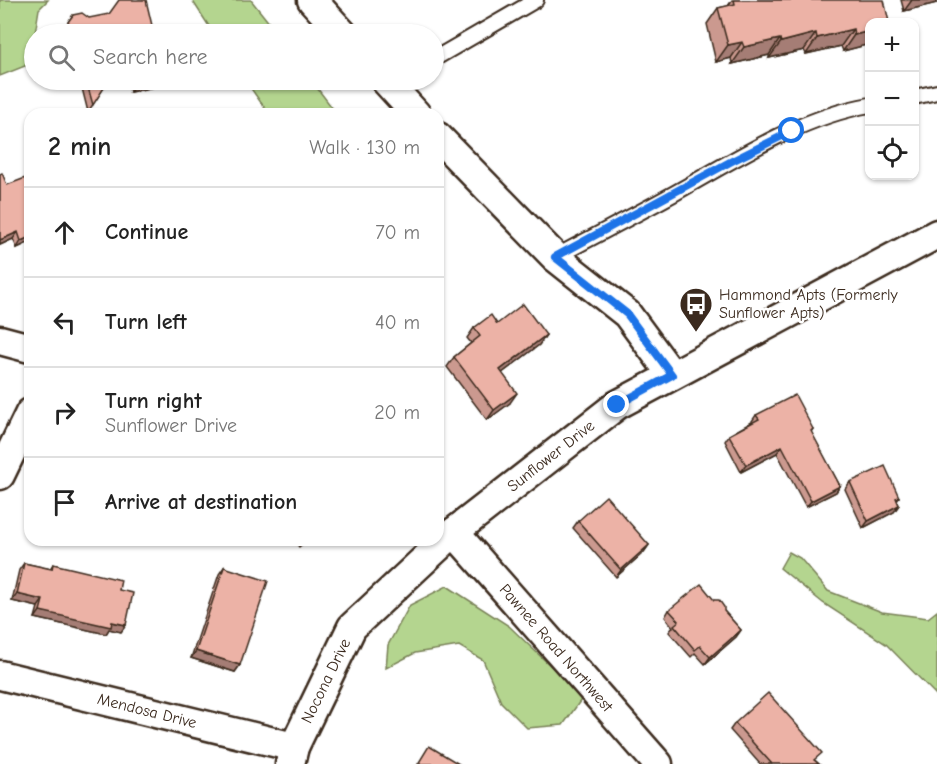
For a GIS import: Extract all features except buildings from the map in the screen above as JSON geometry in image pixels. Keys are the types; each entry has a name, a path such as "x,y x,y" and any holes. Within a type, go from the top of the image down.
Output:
{"street":[{"path":"312,0 334,24"},
{"path":"398,90 411,108"},
{"path":"444,144 555,257 627,314 672,375"},
{"name":"Sunflower Drive","path":"454,532 617,405 937,234"},
{"path":"0,340 24,346"},
{"path":"0,475 24,425"},
{"name":"Nocona Drive","path":"444,541 454,532"},
{"name":"Pawnee Road Northwest","path":"454,532 658,764"},
{"name":"Nocona Drive","path":"292,755 352,627 439,546"},
{"name":"Mendosa Drive","path":"0,675 292,755"}],"lane":[{"path":"444,53 536,0"},
{"path":"919,95 937,92"},
{"path":"555,257 792,131 848,109 865,106"}],"green space":[{"path":"0,0 48,0 39,9 37,24 24,24 24,66 0,76"},
{"path":"192,0 251,0 270,24 208,24"},
{"path":"252,90 319,90 332,108 265,108"},
{"path":"789,552 800,558 828,591 882,612 928,618 937,611 937,696 886,644 823,603 780,568"},
{"path":"447,586 509,626 583,697 563,725 527,728 501,702 483,660 459,646 415,653 386,668 388,645 410,605"}],"place":[{"name":"Hammond Apts (Formerly Sunflower Apts)","path":"696,333"}],"route":[{"path":"617,405 672,375 627,314 555,257 792,131"}]}
